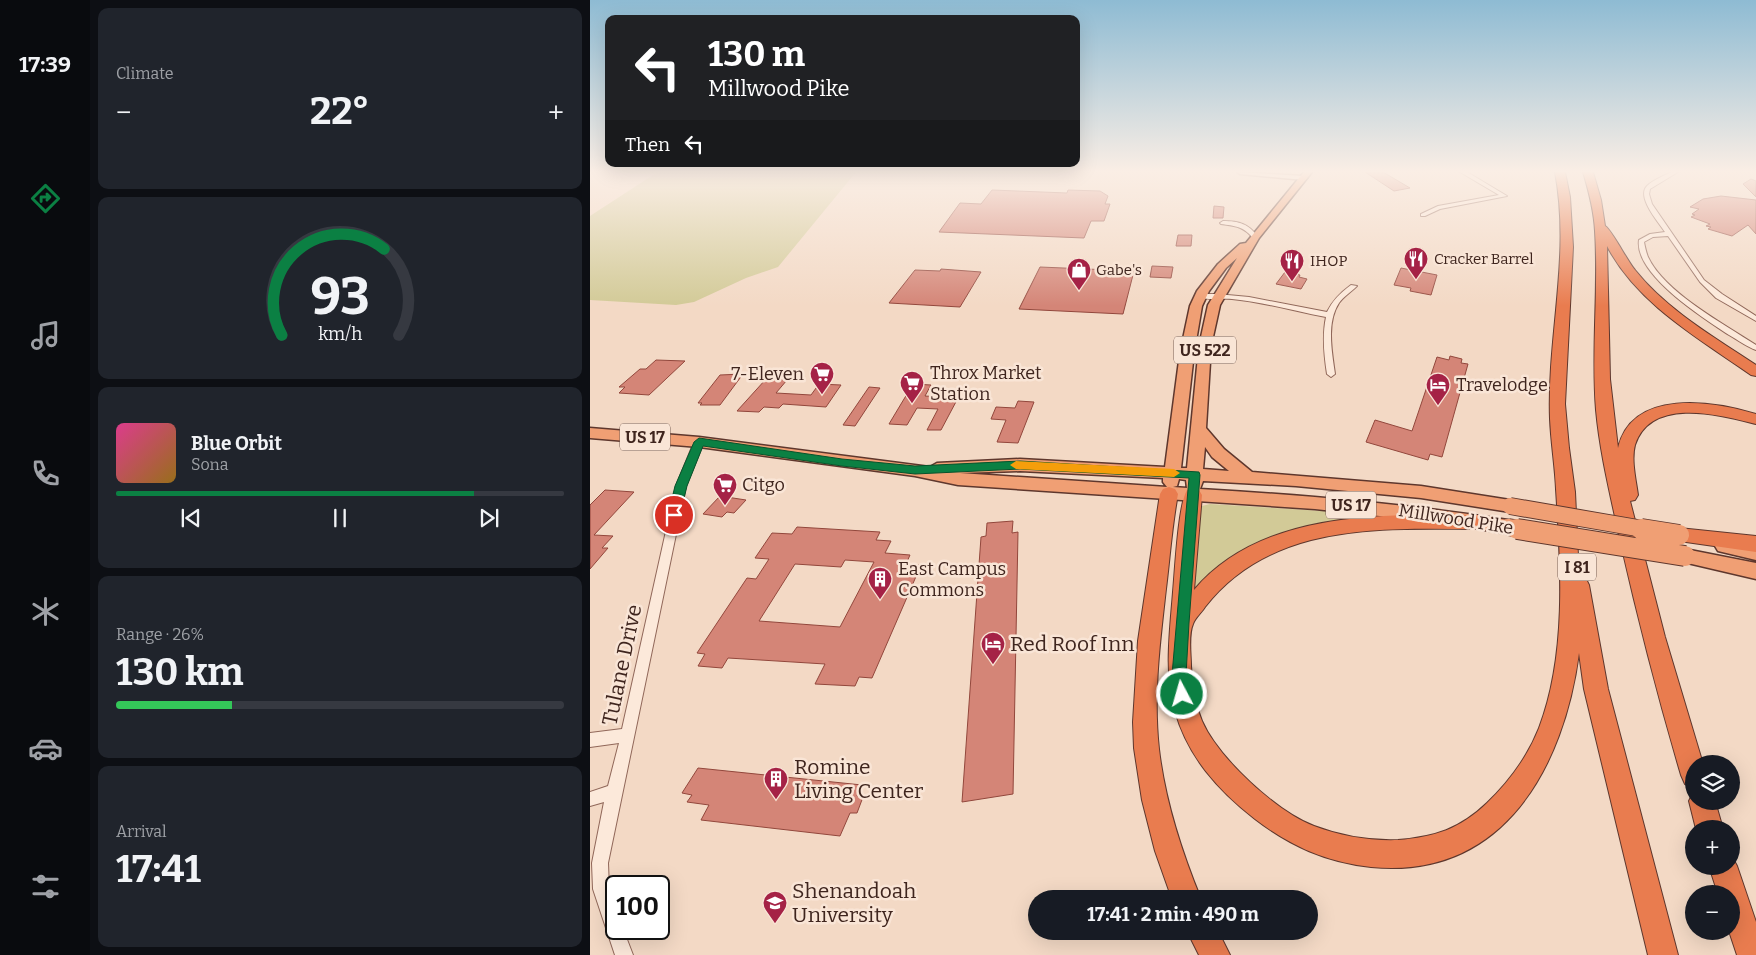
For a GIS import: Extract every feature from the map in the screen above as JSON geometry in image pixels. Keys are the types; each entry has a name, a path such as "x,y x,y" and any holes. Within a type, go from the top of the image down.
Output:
{"highway":[{"name":"US 522","path":"1195,475 1207,330 1218,294 1255,237 1272,217"},
{"name":"I 81","path":"1568,217 1558,376 1564,482 1596,689 1663,955"},
{"path":"1598,217 1602,253 1601,336 1604,410 1623,514 1661,663 1688,755"},
{"path":"1600,217 1616,253 1636,279 1670,309 1756,372"},
{"name":"US 522","path":"1170,483 1189,339 1196,306 1222,266 1255,237"},
{"path":"1623,514 1629,499 1626,446 1642,421 1669,410 1696,407 1725,410 1756,419"},
{"path":"1199,429 1218,453 1249,478"},
{"name":"Millwood Pike","path":"590,433 699,442 915,470 958,479 991,482 1170,483 1195,475 1368,486 1510,506 1679,535 1756,553"},
{"path":"1195,475 1179,675 1187,714 1197,736 1211,759 1246,796 1292,830 1319,841 1377,854 1400,854 1436,848 1463,838 1493,816 1518,788 1537,758 1552,726 1568,649 1570,626 1564,482"},
{"path":"1170,483 1149,636 1145,714 1149,760 1156,798 1174,868 1183,890"},
{"name":"Millwood Pike","path":"1170,483 1193,495 1335,504 1446,516 1685,556 1756,571"},
{"path":"1182,623 1202,596 1225,571 1242,559 1279,542 1311,532 1353,524 1480,522"},
{"path":"1679,535 1756,544"},
{"path":"1726,875 1752,955"},
{"path":"1207,940 1215,955"}],"street":[{"path":"1657,217 1708,288 1756,319"},
{"path":"1223,223 1243,224 1249,228 1255,237"},
{"path":"1669,234 1652,235 1642,240 1642,251 1650,266 1683,299 1756,348"},
{"path":"1330,374 1326,338 1329,315 1343,292 1353,286"},
{"path":"1201,296 1218,294 1241,297 1329,315"},
{"name":"Tulane Drive","path":"624,955 601,889 600,863 681,486 699,442"},
{"path":"590,740 628,735"},
{"path":"590,799 614,792"}],"shaded area":[{"path":"590,217 819,217 778,267 746,278 694,302 676,305 590,300"},
{"path":"1210,504 1388,515 1391,517 1336,520 1309,525 1283,533 1257,543 1234,556 1212,572 1193,592 1198,507"}],"building":[{"path":"950,217 1106,217 1104,221 1091,221 1084,238 939,232"},
{"path":"1691,217 1756,217 1756,234 1748,225 1732,236 1708,229 1711,227 1706,226 1710,224"},
{"path":"1178,235 1192,235 1191,246 1176,246"},
{"path":"1152,266 1173,267 1171,278 1150,277"},
{"name":"Gabe's","path":"1040,267 1134,271 1123,314 1019,309"},
{"name":"Cracker Barrel","path":"1401,268 1437,275 1431,295 1410,291 1411,288 1394,285"},
{"path":"941,269 981,272 960,307 889,303 915,270 940,271"},
{"name":"IHOP","path":"1285,272 1300,275 1299,277 1307,279 1301,289 1276,284"},
{"name":"Travelodge","path":"1450,356 1462,359 1461,363 1468,364 1442,457 1430,454 1428,460 1366,442 1375,420 1412,431 1437,357 1449,360"},
{"path":"656,360 685,361 649,395 619,393 625,387 619,387 640,369 646,369"},
{"path":"743,374 720,405 700,405 702,403 698,403 720,375"},
{"path":"766,379 787,380 776,393 811,395 819,384 841,385 826,407 783,404 779,408 764,407 759,412 737,411"},
{"path":"913,384 931,385 925,396 958,398 941,430 927,430 938,409 917,408 907,425 889,424"},
{"path":"869,387 880,388 855,426 843,425"},
{"path":"1018,401 1034,402 1018,443 997,442 1006,420 991,419 996,407 1015,408"},
{"path":"605,490 634,492 594,535 613,536 602,548 608,548 590,569 590,505"},
{"name":"Citgo","path":"720,496 746,500 734,513 727,512 722,517 703,514"},
{"name":"Red Roof Inn","path":"1013,521 1012,533 1018,532 1013,794 962,802 981,537 986,536 987,523"},
{"name":"East Campus Commons","path":"797,527 880,532 876,540 891,541 885,553 910,555 906,564 921,565 872,678 859,677 855,686 815,684 825,664 728,658 722,668 698,666 705,654 697,653 747,578 756,579 769,559 755,558 772,533 792,534","holes":["845,560 874,562 840,627 759,621 795,564 841,567"]},
{"name":"Romine Living Center","path":"698,768 862,785 857,796 863,797 857,813 850,813 840,836 701,820 709,805 687,802 692,795 682,793"}],"slow traffic":[{"path":"1016,465 1174,473"}],"place":[{"name":"Cracker Barrel","path":"1416,280"},
{"name":"IHOP","path":"1292,282"},
{"name":"Gabe's","path":"1079,291"},
{"name":"7-Eleven","path":"822,395"},
{"name":"Throx Market Station","path":"912,404"},
{"name":"Travelodge","path":"1438,406"},
{"name":"Citgo","path":"725,506"},
{"name":"East Campus Commons","path":"880,600"},
{"name":"Red Roof Inn","path":"993,665"},
{"name":"Romine Living Center","path":"776,800"},
{"name":"Shenandoah University","path":"775,924"}],"route":[{"path":"674,515 681,486 699,442 915,470 1020,465 1195,475 1184,583 1179,675 1182,694"}]}
